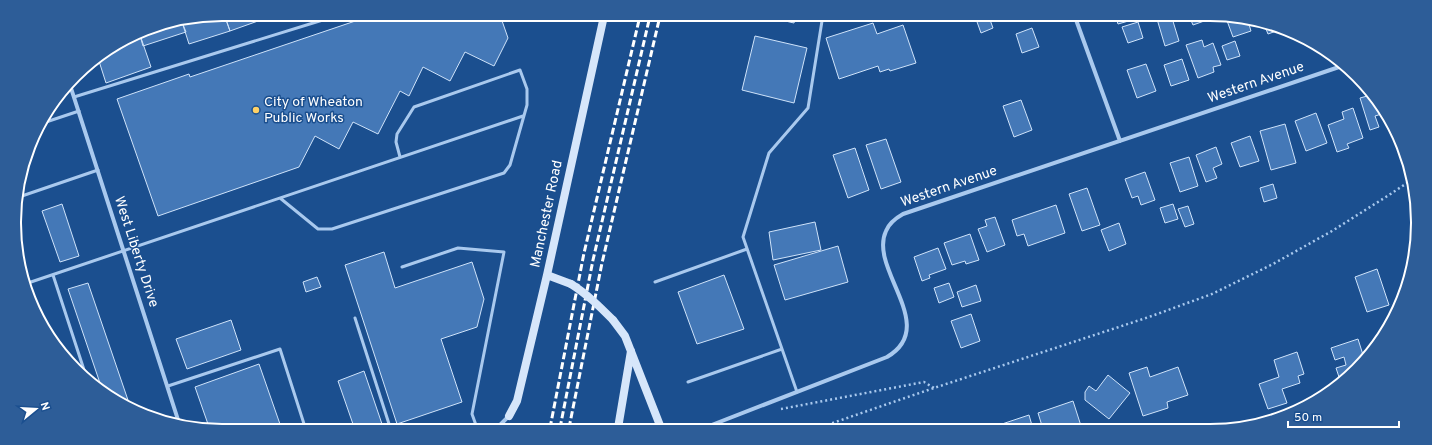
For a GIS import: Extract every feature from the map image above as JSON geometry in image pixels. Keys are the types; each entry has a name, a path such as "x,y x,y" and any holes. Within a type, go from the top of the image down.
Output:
{"street":[{"name":"Manchester Road","path":"509,416 516,401 547,275 603,21"},
{"path":"1076,21 1120,141"},
{"name":"Western Avenue","path":"714,424 895,353 905,338 906,320 903,307 885,257 884,248 886,231 896,218 903,214 1338,67"},
{"name":"West Liberty Drive","path":"71,89 178,419"},
{"path":"547,275 571,284 580,290 613,320 625,336 659,424"},
{"path":"619,424 631,350"},
{"path":"501,424 509,416"}],"lane":[{"path":"74,97 320,21"},
{"path":"797,392 743,237 769,153 808,108 822,21"},
{"path":"280,198 318,229 332,229 504,173 510,165 527,105 527,89 520,70 414,107 398,134 396,142 400,157"},
{"path":"49,121 79,111"},
{"path":"30,282 523,116"},
{"path":"23,196 98,170"},
{"path":"402,267 458,248 504,252 472,414 476,424"},
{"path":"655,282 747,249"},
{"path":"54,274 84,368"},
{"path":"355,318 389,424"},
{"path":"168,386 280,349 304,424"},
{"path":"688,382 782,349"}],"path":[{"path":"830,424 1149,317 1212,294 1273,264 1332,231 1407,183"},
{"path":"780,409 924,382 934,388"}],"building":[{"path":"209,21 226,21 230,31 189,44 183,25"},
{"path":"226,21 258,21 230,31"},
{"name":"City of Wheaton Public Works","path":"355,21 502,21 508,38 494,66 465,52 450,81 423,67 409,96 400,91 378,134 353,122 339,149 315,136 299,167 158,216 117,99 189,74 190,77"},
{"path":"977,21 990,21 993,28 981,33"},
{"path":"1117,21 1128,21 1118,24"},
{"path":"1158,21 1173,21 1179,41 1165,46"},
{"path":"1191,21 1204,21 1193,25"},
{"path":"1138,22 1143,38 1128,43 1122,27"},
{"path":"1227,22 1249,25 1251,31 1233,37"},
{"path":"873,23 877,34 903,25 916,63 890,71 889,69 880,72 878,66 839,79 826,38"},
{"path":"183,25 186,32 143,46 141,38"},
{"path":"1032,28 1039,47 1022,53 1016,34"},
{"path":"1266,29 1274,32 1268,34"},
{"path":"755,36 807,48 794,103 742,90"},
{"path":"141,38 151,67 106,83 100,63 122,48"},
{"path":"1202,40 1204,47 1213,43 1221,65 1213,67 1214,72 1198,78 1186,45"},
{"path":"1235,41 1240,56 1227,60 1222,46"},
{"path":"1182,59 1189,80 1171,86 1164,65"},
{"path":"1146,64 1156,91 1137,98 1127,70"},
{"path":"1366,96 1377,111 1379,115 1375,116 1379,127 1370,130 1360,98"},
{"path":"1021,100 1032,130 1014,137 1003,106"},
{"path":"1353,108 1363,138 1347,144 1349,148 1337,152 1328,125 1344,119 1342,112"},
{"path":"1316,113 1327,143 1306,151 1295,121"},
{"path":"1285,124 1296,163 1271,170 1260,131"},
{"path":"1250,136 1259,161 1240,167 1231,143"},
{"path":"886,139 901,182 881,189 866,145"},
{"path":"1216,147 1222,164 1213,168 1217,178 1206,182 1196,155"},
{"path":"855,148 869,190 848,198 833,155"},
{"path":"1189,157 1198,186 1180,192 1170,163"},
{"path":"1145,172 1155,200 1141,205 1138,196 1132,198 1125,179"},
{"path":"1273,184 1277,198 1264,202 1260,188"},
{"path":"1087,188 1100,225 1082,231 1069,194"},
{"path":"62,204 79,256 60,262 42,211"},
{"path":"1173,204 1178,219 1165,223 1160,208"},
{"path":"1056,205 1065,233 1028,246 1024,234 1017,236 1012,220"},
{"path":"1188,206 1194,224 1185,227 1178,209"},
{"path":"995,217 1005,245 987,252 978,229 987,226 985,220"},
{"path":"815,222 821,250 773,260 769,232"},
{"path":"1119,223 1126,244 1109,251 1101,230"},
{"path":"970,234 979,260 966,264 965,261 952,265 944,243"},
{"path":"838,246 848,282 785,300 774,265"},
{"path":"938,248 946,269 929,275 930,278 922,281 914,257"},
{"path":"384,252 395,288 472,262 484,299 477,327 441,339 462,402 397,424 345,265"},
{"path":"1377,269 1389,305 1367,312 1355,277"},
{"path":"724,275 744,329 697,344 678,292"},
{"path":"317,277 321,287 306,292 303,282"},
{"path":"88,283 128,400 99,382 68,289"},
{"path":"949,283 954,297 939,303 934,288"},
{"path":"976,285 981,301 962,307 957,292"},
{"path":"971,314 980,341 961,348 951,321"},
{"path":"231,320 241,350 187,369 176,339"},
{"path":"1358,339 1362,353 1339,377 1336,368 1346,365 1344,357 1335,360 1331,348"},
{"path":"1297,352 1304,374 1298,376 1300,383 1282,389 1287,403 1268,409 1259,384 1279,377 1274,360"},
{"path":"259,364 280,424 208,424 195,387"},
{"path":"1147,367 1150,377 1178,367 1188,395 1167,402 1168,408 1143,416 1129,373"},
{"path":"364,371 382,424 353,424 338,381"},
{"path":"1108,375 1130,393 1109,419 1085,400 1085,392 1089,386 1096,391"},
{"path":"1073,401 1080,424 1041,424 1038,413"},
{"path":"1029,415 1032,424 1002,424"}],"railway":[{"path":"551,424 584,253 639,21"},
{"path":"561,424 593,260 649,21"},
{"path":"570,424 602,263 659,21"}],"place":[{"name":"City of Wheaton Public Works","path":"256,110"}]}
